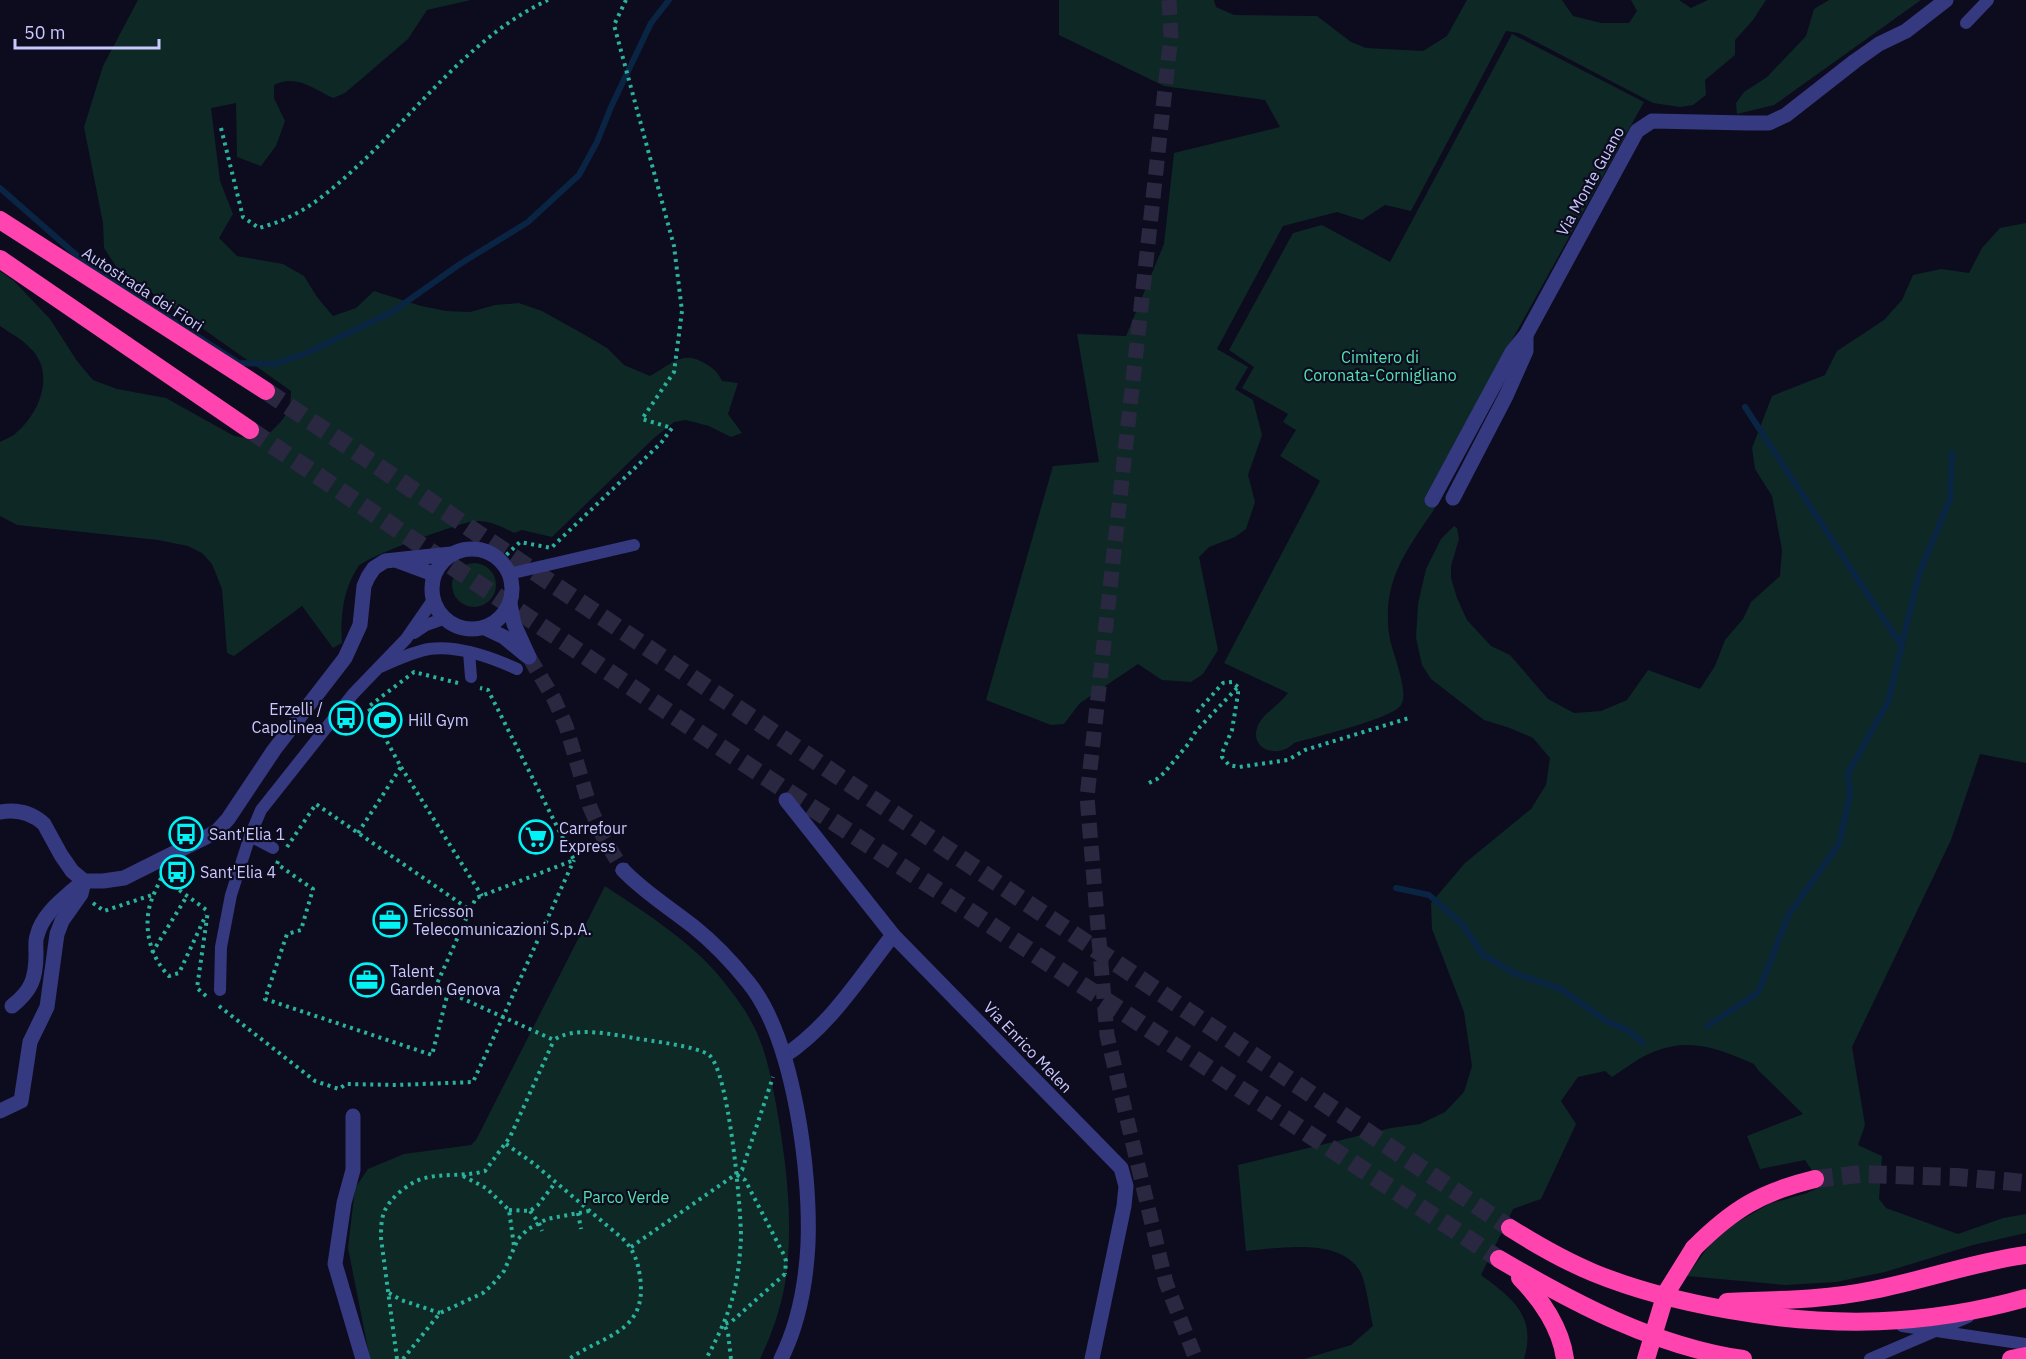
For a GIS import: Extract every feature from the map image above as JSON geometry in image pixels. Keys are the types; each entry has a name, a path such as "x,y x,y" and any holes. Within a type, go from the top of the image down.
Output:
{"highway":[{"name":"Autostrada dei Fiori","path":"0,220 266,392"},
{"path":"0,259 250,430"},
{"path":"1646,1359 1666,1293 1694,1248 1728,1217 1759,1197 1785,1186 1815,1179"},
{"path":"1510,1228 1593,1273 1644,1291 1691,1303 1772,1317 1821,1322 1868,1323 1986,1309 2026,1298"},
{"path":"1691,1303 1821,1299 1874,1290 1973,1266 2026,1256"},
{"path":"1565,1359 1554,1324 1534,1293 1499,1259 1562,1296 1636,1330 1681,1345 1743,1359"},
{"path":"2011,1359 2026,1356"}],"street":[{"name":"Via Monte Guano","path":"1432,500 1512,352 1526,335 1637,131 1652,121 1769,123 1786,115 1855,61 1879,44 1906,31 1946,0"},
{"name":"Via Monte Guano","path":"1453,498 1506,396 1526,351 1526,335"},
{"path":"12,1006 25,995 36,971 36,936 52,909 82,887 124,878 228,825 274,750 351,649 362,615 364,586 370,571 379,563 451,554 468,549 493,554 509,574 512,588 510,604 514,624 529,657 504,637 485,628 465,629 443,619 432,600 432,583 434,574 442,561 451,554"},
{"path":"395,560 434,574"},
{"path":"485,628 500,618 510,604"},
{"name":"Via Enrico Melen","path":"786,800 893,934 1120,1168 1126,1186 1124,1206 1092,1359"},
{"path":"0,812 20,811 38,818 44,824 82,887"},
{"path":"623,870 723,952 749,983 774,1024 784,1056 797,1115 808,1222 804,1276 796,1318 781,1359"},
{"path":"0,1111 21,1101 30,1041 47,1007 57,934 82,887"},
{"path":"784,1056 811,1037 893,934"},
{"path":"353,1116 353,1170 344,1203 335,1264 363,1359"}],"lane":[{"path":"1966,23 1988,0"},
{"path":"509,574 634,545"},
{"path":"406,639 432,600"},
{"path":"219,990 221,947 231,895 261,810 353,693 376,668 406,639 426,625 443,619"},
{"path":"376,668 432,649 469,652 517,669"},
{"path":"469,652 472,683"},
{"path":"250,836 273,848"},
{"path":"1870,1359 1986,1309"},
{"path":"1868,1323 1937,1330 2026,1344"}],"path":[{"path":"221,128 243,217 259,228 290,217 334,188 394,132 439,83 498,30 548,0"},
{"path":"500,560 520,542 551,548 661,442 672,428 642,419 674,372 682,311 674,246 614,25 626,0"},
{"path":"482,896 401,767 368,707 414,672 472,683 488,690 574,860"},
{"path":"1197,711 1223,683 1232,682 1238,687"},
{"path":"1238,687 1233,722 1222,758 1229,765 1239,767 1288,760 1305,750 1409,718"},
{"path":"1149,783 1164,772 1189,743 1196,731 1238,687"},
{"path":"358,833 401,767"},
{"path":"448,992 432,1055 265,999 287,934 301,930 314,889 277,864 316,804 470,910"},
{"path":"554,1040 435,988 477,898 574,860"},
{"path":"208,911 197,988 315,1081 339,1089 346,1084 397,1085 473,1082 574,860"},
{"path":"161,877 208,911 179,973 173,976 167,974 152,953 147,923 153,895 161,877"},
{"path":"82,887 104,911 153,895"},
{"path":"152,953 187,896"},
{"path":"397,1359 381,1238 381,1222 386,1208 412,1183 425,1178 462,1176 485,1171 506,1144 554,1040 569,1032 580,1032 685,1047 709,1055 716,1066 720,1077 737,1174 741,1236 735,1286 724,1324 706,1359"},
{"path":"631,1247 742,1170 769,1085 774,1076 771,1068"},
{"path":"506,1144 631,1247 638,1266 641,1284 638,1307 632,1319 623,1329 609,1338 569,1359"},
{"path":"737,1174 745,1180 784,1255 785,1275"},
{"path":"462,1176 486,1188 509,1210 514,1246"},
{"path":"509,1210 530,1211 538,1205 555,1183"},
{"path":"530,1211 539,1223 542,1232"},
{"path":"403,1359 440,1313 483,1293 492,1285 504,1271 514,1246 528,1229 547,1219 589,1211"},
{"path":"578,1213 581,1229"},
{"path":"724,1324 731,1322 785,1275 804,1276"},
{"path":"388,1293 401,1300 440,1313"},
{"path":"724,1324 728,1333 731,1359"}],"green space":[{"path":"138,0 471,0 427,10 408,39 345,93 333,98 297,82 289,81 274,85 274,98 285,121 276,146 261,166 237,157 236,103 211,108 220,181 233,214 219,238 237,256 283,264 304,276 317,297 333,316 356,308 374,291 421,306 446,311 470,312 495,305 519,303 542,311 607,348 624,365 650,376 677,360 690,358 698,360 714,369 722,381 738,383 728,414 742,433 731,437 709,426 686,420 674,422 654,438 552,537 522,530 514,533 490,523 474,521 413,541 364,562 358,567 346,594 342,614 342,643 333,648 302,606 234,656 227,653 222,589 212,564 202,553 188,546 158,540 17,525 0,516 0,442 25,425 32,415 42,392 43,380 38,358 23,342 0,326 0,271 14,281 50,319 77,361 93,380 117,389 166,398 234,436 262,440 283,419 289,407 291,391 117,268 104,248 103,223 84,127 103,66"},
{"path":"1059,0 1214,0 1216,7 1234,15 1317,16 1351,42 1366,48 1423,51 1447,36 1467,0 1562,0 1573,16 1601,23 1629,23 1637,11 1631,0 1679,0 1691,8 1708,0 1766,0 1753,20 1735,40 1735,55 1705,80 1706,95 1693,105 1680,107 1653,103 1519,33 1506,31 1411,211 1385,205 1362,220 1337,212 1283,226 1217,349 1248,367 1235,389 1253,400 1262,435 1248,475 1255,502 1246,529 1235,537 1209,547 1199,557 1218,650 1203,674 1191,682 1162,680 1138,664 1080,703 1064,724 1051,725 986,700 1053,466 1099,462 1077,334 1126,336 1164,244 1174,153 1280,127 1265,100 1164,86 1059,35"},
{"path":"1829,0 1921,0 1774,105 1737,114 1736,103 1744,92 1767,77 1806,36 1814,9"},
{"name":"Cimitero di Coronata-Cornigliano","path":"1512,34 1644,102 1425,497 1437,505 1407,550 1393,580 1389,596 1389,634 1402,681 1401,705 1368,722 1294,743 1281,750 1267,750 1258,742 1257,728 1262,718 1288,693 1224,663 1320,481 1280,456 1296,430 1283,422 1288,414 1242,388 1254,367 1229,350 1293,233 1322,225 1390,262"},
{"path":"2026,223 2026,763 1980,754 1951,840 1852,1047 1865,1125 1858,1145 1882,1156 1879,1199 1886,1208 1958,1234 2003,1218 2026,1214 2026,1233 1973,1245 1885,1272 1836,1282 1785,1285 1687,1276 1711,1243 1734,1224 1769,1204 1807,1193 1822,1186 1805,1160 1760,1169 1747,1136 1803,1114 1754,1064 1706,1047 1682,1045 1669,1047 1645,1056 1612,1077 1605,1071 1578,1077 1561,1101 1576,1124 1541,1199 1513,1209 1481,1275 1512,1300 1519,1310 1527,1331 1524,1359 1304,1359 1351,1345 1373,1326 1362,1276 1351,1260 1324,1249 1291,1247 1246,1251 1238,1165 1391,1128 1420,1124 1445,1112 1464,1092 1472,1066 1464,1012 1432,929 1431,903 1465,863 1531,809 1546,785 1550,758 1533,738 1484,720 1431,679 1422,665 1416,638 1418,604 1426,569 1441,539 1454,526 1457,528 1459,539 1451,566 1451,578 1467,620 1491,646 1510,655 1548,699 1574,713 1601,711 1627,700 1648,670 1700,689 1715,666 1725,640 1743,619 1751,602 1780,576 1782,550 1772,496 1755,469 1752,448 1772,396 1825,375 1837,351 1884,320 1902,300 1913,275 1941,269 1969,273 1982,248 2000,228"},
{"path":"474,563 489,570 496,585 489,600 474,607 459,600 452,585 459,570"},
{"name":"Parco Verde","path":"605,886 673,933 704,960 743,1007 758,1034 765,1054 785,1162 789,1239 787,1271 782,1297 775,1323 760,1359 370,1359 348,1248 355,1188 368,1169 404,1154 471,1145 476,1140"}],"waterway":[{"path":"0,188 90,267 239,363 275,364 309,352 392,312 460,264 528,222 579,175 597,142 651,23 669,0"},
{"path":"1745,407 1901,645"},
{"path":"1707,1026 1758,993 1789,914 1839,844 1850,794 1848,773 1888,702 1919,574 1950,499 1952,453"},
{"path":"1396,888 1429,895 1462,924 1483,955 1514,973 1561,989 1606,1021 1629,1031 1643,1043"}],"tunnel":[{"path":"1169,0 1171,35 1087,797 1107,1035 1166,1283 1196,1359"},
{"path":"266,391 1510,1228"},
{"path":"250,430 741,761 1499,1259"},
{"path":"529,657 554,699 566,726 590,807 604,839 623,870"},
{"path":"1815,1179 1861,1174 1957,1177 2026,1183"}],"place":[{"name":"Erzelli / Capolinea","path":"346,718"},
{"name":"Hill Gym","path":"385,720"},
{"name":"Sant'Elia 1","path":"186,834"},
{"name":"Carrefour Express","path":"536,837"},
{"name":"Sant'Elia 4","path":"177,872"},
{"name":"Ericsson Telecomunicazioni S.p.A.","path":"390,920"},
{"name":"Talent Garden Genova","path":"367,980"}]}
